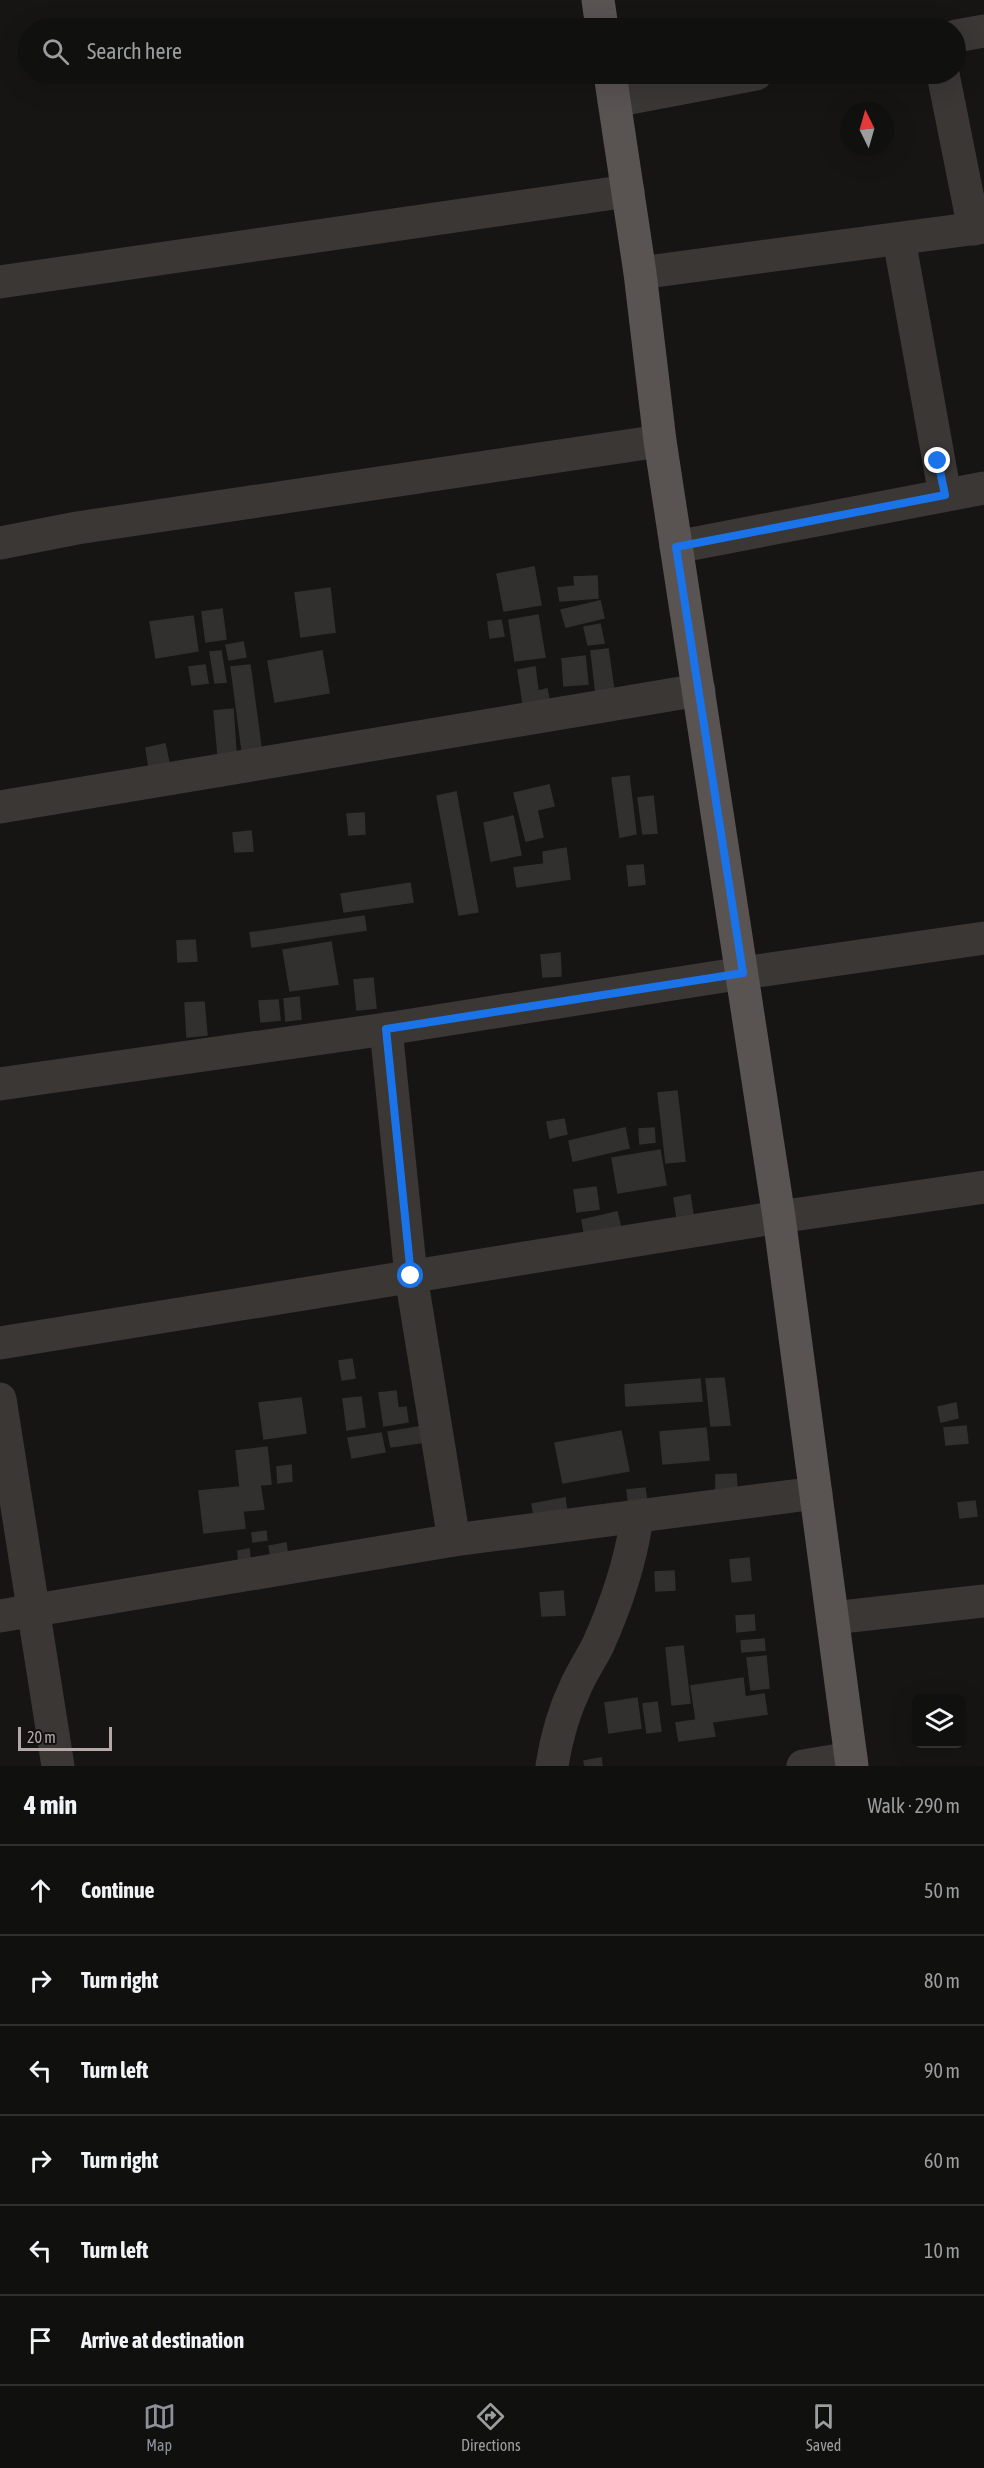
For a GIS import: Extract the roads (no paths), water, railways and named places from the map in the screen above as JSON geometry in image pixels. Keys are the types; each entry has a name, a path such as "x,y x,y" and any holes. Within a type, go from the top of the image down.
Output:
{"main road":[{"path":"598,0 601,18"},
{"path":"612,87 640,273 660,441 779,1217 851,1762"}],"street":[{"path":"966,34 984,31"},
{"path":"612,87 645,84"},
{"path":"640,273 979,228 945,84"},
{"path":"0,282 628,191"},
{"path":"899,238 945,495"},
{"path":"0,543 77,528 660,441"},
{"path":"676,547 984,488"},
{"path":"0,807 699,690"},
{"path":"0,1084 386,1029 984,938"},
{"path":"386,1029 411,1276 454,1540"},
{"path":"0,1343 779,1217 984,1187"},
{"path":"0,1399 58,1766"},
{"path":"0,1616 454,1540 816,1493"},
{"path":"552,1766 556,1741 576,1686 600,1639 621,1584 634,1539 637,1517"},
{"path":"833,1618 984,1601"},
{"path":"803,1766 851,1762"}]}
